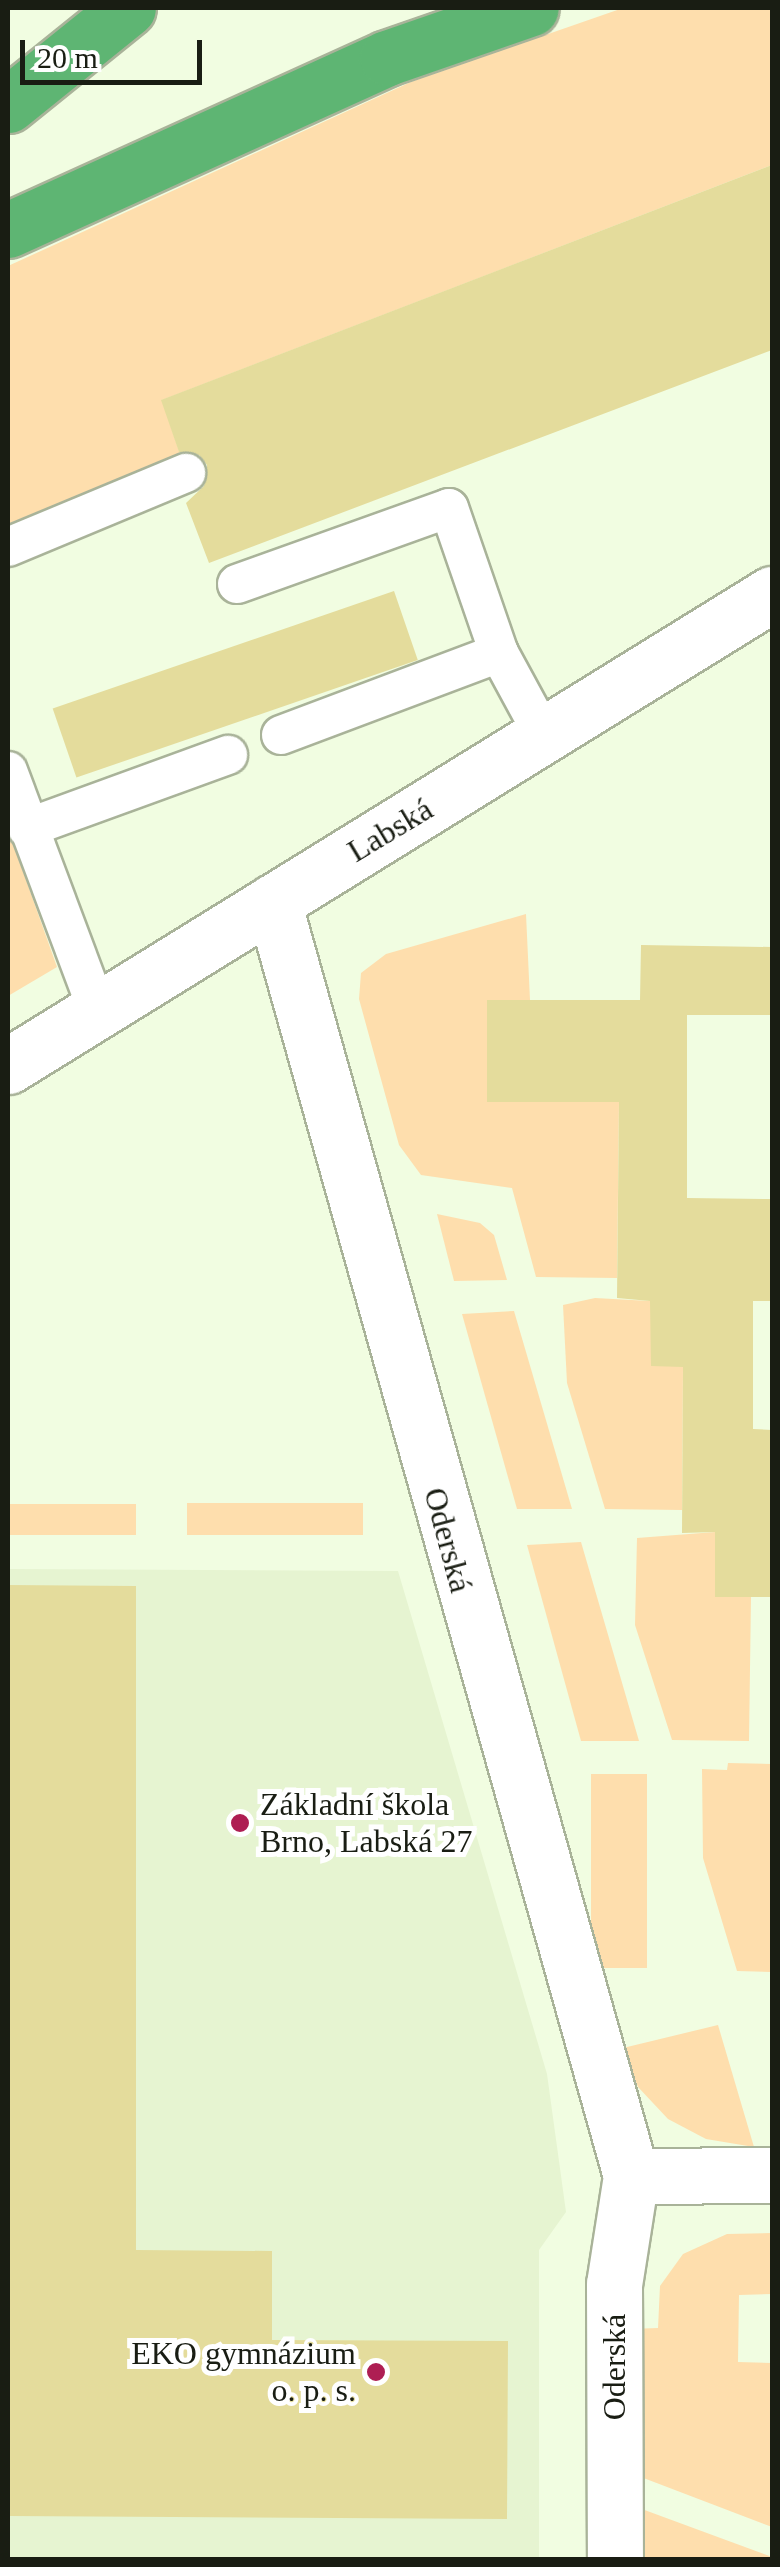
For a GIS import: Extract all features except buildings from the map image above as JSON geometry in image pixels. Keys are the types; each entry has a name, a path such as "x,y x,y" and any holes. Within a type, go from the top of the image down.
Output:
{"highway":[{"path":"8,105 128,8"},
{"path":"8,230 387,58 530,8"}],"street":[{"name":"Labská","path":"8,1066 772,594"},
{"name":"Oderská","path":"273,902 630,2176 614,2284 615,2560"},
{"path":"630,2176 772,2175"}],"lane":[{"path":"8,548 186,473"},
{"path":"237,584 448,508 499,652 544,736"},
{"path":"280,734 499,652"},
{"path":"27,828 228,755"},
{"path":"8,771 97,1009"}],"shaded area":[{"path":"623,8 772,8 772,165 162,400 180,454 8,524 8,266 413,81"},
{"path":"8,829 57,967 8,996"},
{"path":"526,914 530,1000 487,1000 487,1102 619,1102 617,1278 536,1277 512,1188 421,1175 399,1145 359,999 361,973 386,954"},
{"path":"437,1214 480,1223 494,1235 507,1280 454,1281"},
{"path":"595,1298 650,1301 683,1367 682,1510 605,1509 567,1383 563,1305"},
{"path":"514,1311 572,1509 517,1509 462,1314"},
{"path":"187,1503 363,1503 363,1535 187,1535"},
{"path":"8,1504 136,1504 136,1535 8,1535"},
{"path":"715,1532 715,1597 751,1597 749,1741 672,1740 635,1625 637,1538"},
{"path":"581,1542 639,1741 581,1741 527,1545"},
{"name":"Základní škola Brno, Labská 27","path":"8,1569 398,1571 547,2074 566,2212 539,2250 539,2559 8,2560"},
{"path":"728,1763 772,1764 772,1972 737,1971 703,1858 702,1769 727,1770"},
{"path":"591,1774 647,1774 647,1968 591,1968"},
{"path":"718,2025 754,2147 706,2139 668,2119 638,2087 623,2048"},
{"path":"772,2233 772,2294 739,2295 738,2362 772,2363 772,2527 633,2474 629,2329 658,2328 660,2286 683,2254 727,2234"},
{"path":"631,2505 772,2557 772,2559 632,2559"}],"place":[{"name":"Základní škola Brno, Labská 27","path":"240,1823"},
{"name":"EKO gymnázium o. p. s.","path":"376,2372"}]}
